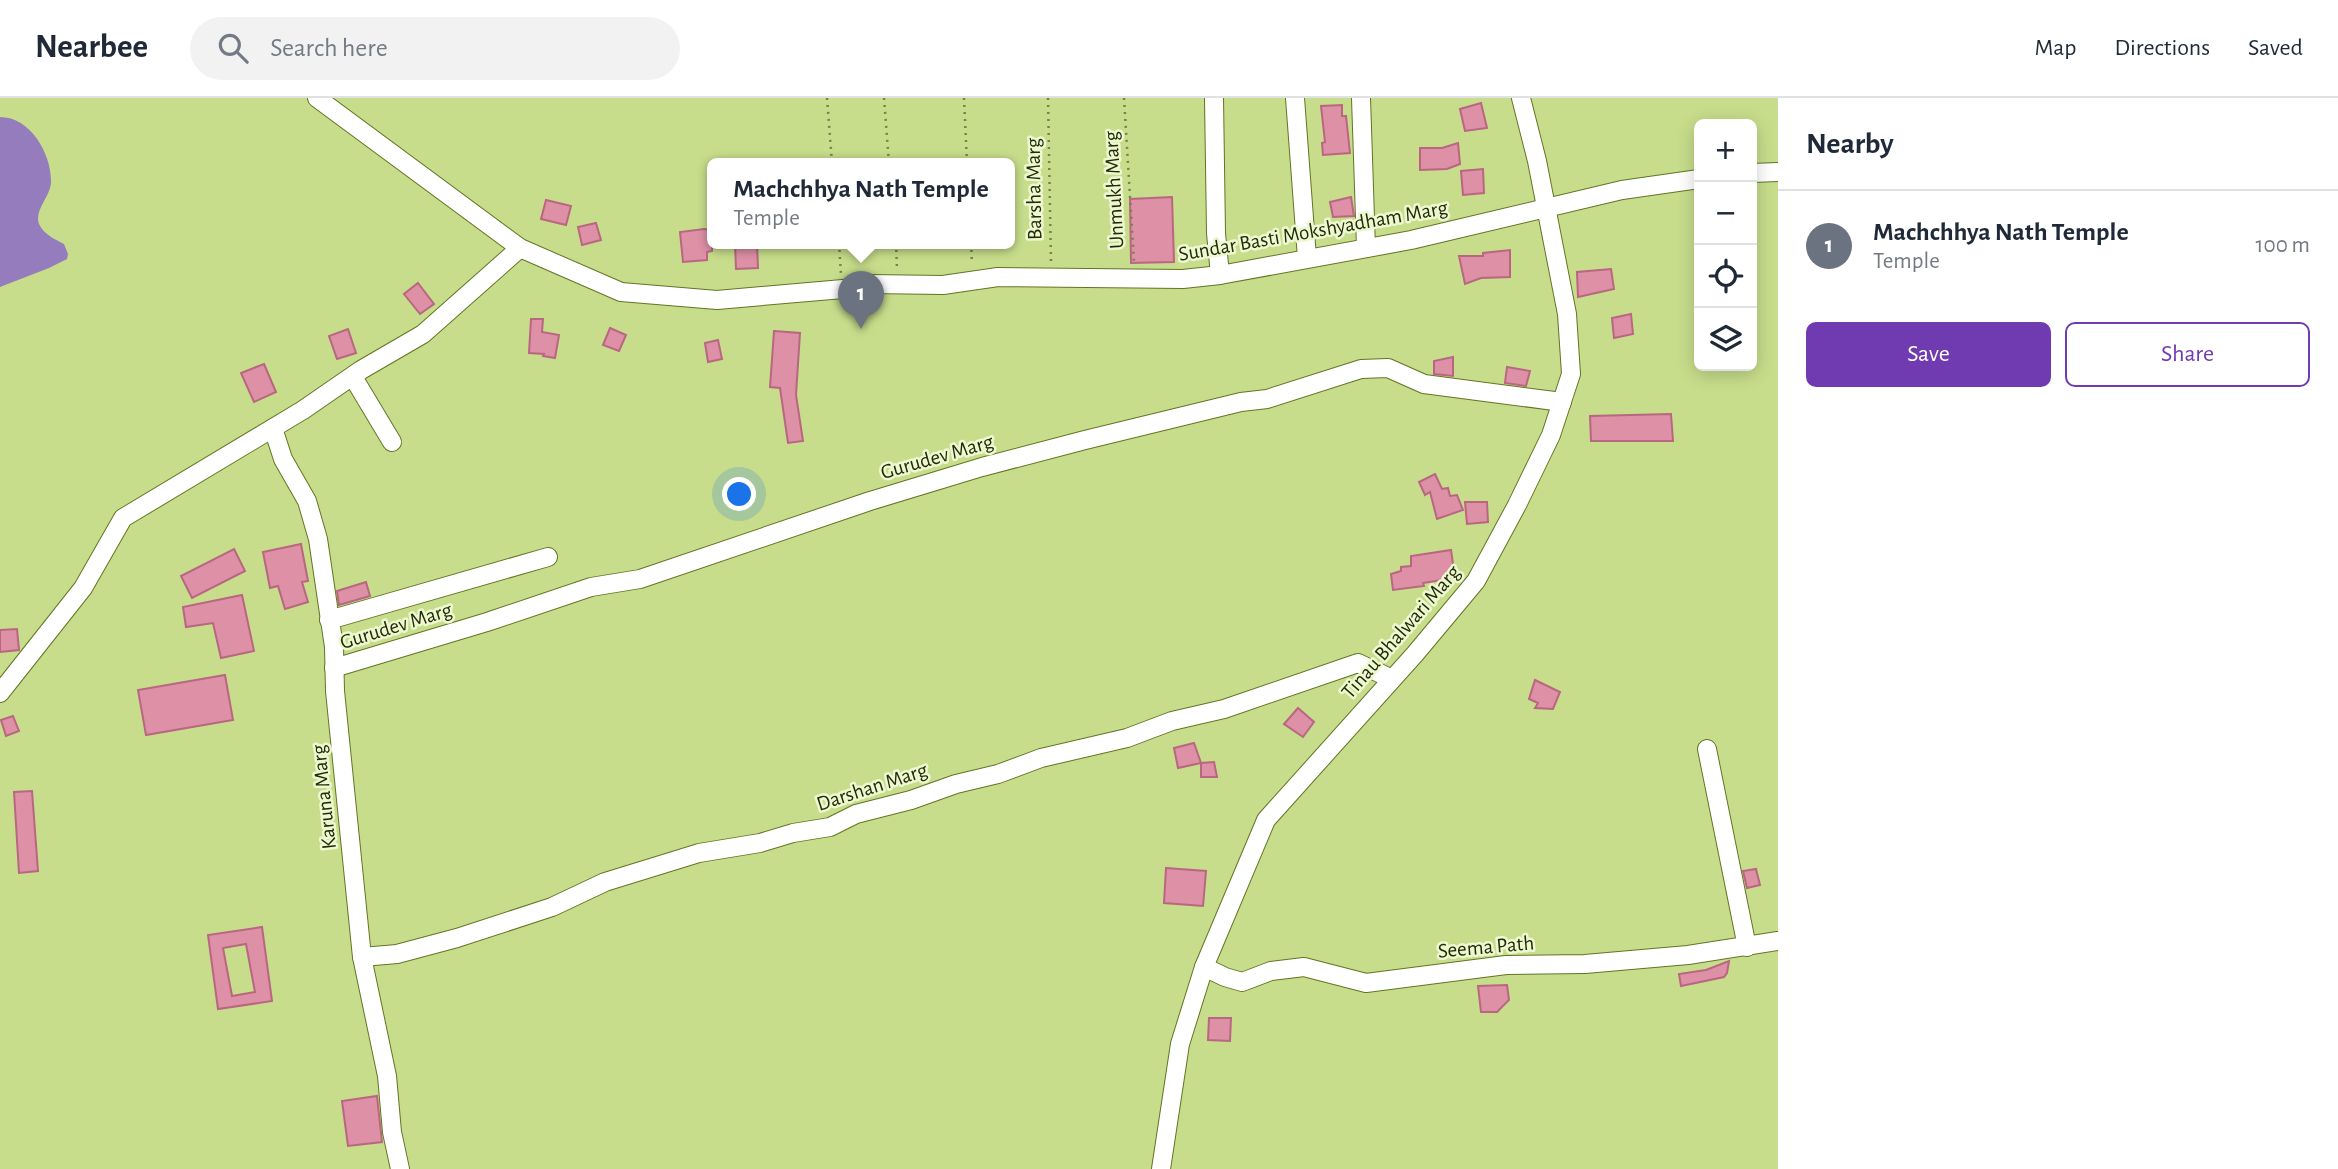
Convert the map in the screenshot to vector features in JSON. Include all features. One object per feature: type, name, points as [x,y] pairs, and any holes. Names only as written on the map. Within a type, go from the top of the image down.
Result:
[{"type":"street","name":"Sundar Basti Mokshyadham Marg","points":[[317,98],[520,248],[621,292],[717,300],[843,289],[869,284],[943,285],[998,278],[1183,279],[1220,275],[1411,240],[1546,206],[1694,179]]},
{"type":"street","points":[[1214,98],[1216,233],[1220,275]]},
{"type":"street","points":[[1294,98],[1307,258]]},
{"type":"street","points":[[1361,98],[1366,248]]},
{"type":"street","name":"Tinau Bhalwari Marg","points":[[1161,1169],[1180,1044],[1204,967],[1266,820],[1476,581],[1551,435],[1571,374],[1567,314],[1521,98]]},
{"type":"street","points":[[1757,173],[1778,172]]},
{"type":"street","points":[[0,693],[83,588],[123,518],[423,334],[520,248]]},
{"type":"street","name":"Gurudev Marg","points":[[334,668],[487,622],[591,587],[640,579],[870,500],[982,467],[1241,402],[1266,399],[1360,369],[1388,368],[1424,384],[1562,402]]},
{"type":"street","points":[[352,377],[392,442]]},
{"type":"street","name":"Karuna Marg","points":[[273,428],[283,459],[307,501],[318,539],[329,620],[362,957],[387,1076],[392,1132],[400,1169]]},
{"type":"street","points":[[329,620],[548,557]]},
{"type":"street","name":"Darshan Marg","points":[[362,957],[397,954],[457,938],[552,907],[605,882],[699,853],[830,827],[856,814],[911,800],[956,784],[998,775],[1041,758],[1127,738],[1172,721],[1224,709],[1336,669],[1359,663],[1392,679]]},
{"type":"street","points":[[1707,749],[1746,947]]},
{"type":"street","name":"Seema Path","points":[[1204,967],[1242,982],[1271,971],[1304,967],[1366,983],[1506,965],[1586,964],[1746,947],[1778,941]]},
{"type":"path","points":[[827,98],[832,158]]},
{"type":"path","points":[[884,98],[889,158]]},
{"type":"path","points":[[964,98],[967,158]]},
{"type":"path","name":"Barsha Marg","points":[[1048,98],[1051,279]]},
{"type":"path","name":"Unmukh Marg","points":[[1124,98],[1135,279]]},
{"type":"path","points":[[840,249],[843,289]]},
{"type":"path","points":[[896,249],[898,284]]},
{"type":"path","points":[[971,249],[973,281]]},
{"type":"shaded area","points":[[0,117],[21,123],[30,130],[43,150],[48,161],[51,183],[40,209],[39,224],[47,234],[64,244],[68,254],[67,259],[49,268],[0,287]]},
{"type":"building","points":[[1481,103],[1487,128],[1465,131],[1460,109]]},
{"type":"building","points":[[1342,105],[1342,116],[1346,116],[1350,153],[1323,155],[1322,143],[1325,142],[1321,106]]},
{"type":"building","points":[[1458,143],[1460,164],[1447,169],[1420,170],[1420,148],[1442,148]]},
{"type":"building","points":[[1483,169],[1484,193],[1463,195],[1461,171]]},
{"type":"building","points":[[1172,197],[1174,262],[1131,263],[1130,199]]},
{"type":"building","points":[[1351,197],[1354,216],[1333,217],[1330,202]]},
{"type":"building","points":[[546,200],[571,206],[566,225],[541,219]]},
{"type":"building","points":[[596,223],[601,240],[582,245],[578,227]]},
{"type":"building","points":[[707,229],[707,249],[712,251],[707,252],[707,260],[683,262],[680,232]]},
{"type":"building","points":[[735,249],[757,249],[758,268],[736,269]]},
{"type":"building","points":[[1510,250],[1510,277],[1481,278],[1465,284],[1459,256],[1483,256],[1483,253]]},
{"type":"building","points":[[1611,269],[1614,289],[1578,297],[1577,272]]},
{"type":"building","points":[[418,283],[434,304],[420,314],[404,294]]},
{"type":"building","points":[[1631,314],[1633,334],[1614,338],[1612,318]]},
{"type":"building","points":[[531,319],[543,319],[542,332],[559,335],[555,358],[529,353]]},
{"type":"building","points":[[610,328],[626,335],[619,351],[603,345]]},
{"type":"building","points":[[348,329],[356,353],[337,359],[329,336]]},
{"type":"building","points":[[774,331],[800,333],[796,395],[803,441],[788,443],[780,388],[770,387]]},
{"type":"building","points":[[718,340],[722,359],[708,362],[705,343]]},
{"type":"building","points":[[1453,357],[1453,376],[1434,374],[1434,361]]},
{"type":"building","points":[[264,364],[276,392],[254,402],[241,373]]},
{"type":"building","points":[[1507,367],[1530,371],[1526,386],[1505,383]]},
{"type":"building","points":[[1671,414],[1673,441],[1591,441],[1590,416]]},
{"type":"building","points":[[1435,474],[1442,489],[1448,488],[1450,496],[1457,495],[1463,510],[1437,519],[1430,492],[1425,495],[1419,482]]},
{"type":"building","points":[[1465,502],[1487,502],[1488,522],[1467,524]]},
{"type":"building","points":[[301,544],[308,581],[302,582],[308,602],[285,609],[278,586],[270,588],[263,552]]},
{"type":"building","points":[[234,549],[245,571],[192,598],[181,576]]},
{"type":"building","points":[[1451,550],[1455,578],[1393,590],[1391,574],[1401,571],[1401,567],[1411,566],[1411,556]]},
{"type":"building","points":[[366,582],[370,596],[339,605],[337,591]]},
{"type":"building","points":[[242,595],[254,651],[221,658],[213,623],[186,627],[183,607]]},
{"type":"building","points":[[17,629],[19,650],[0,652],[0,630]]},
{"type":"building","points":[[225,675],[233,720],[146,735],[138,690]]},
{"type":"building","points":[[1535,680],[1560,692],[1553,709],[1535,708],[1538,703],[1529,699]]},
{"type":"building","points":[[1298,708],[1314,722],[1303,737],[1284,724]]},
{"type":"building","points":[[13,716],[19,731],[6,736],[1,720]]},
{"type":"building","points":[[1194,743],[1201,763],[1178,768],[1174,748]]},
{"type":"building","points":[[1214,762],[1217,777],[1201,777],[1201,763]]},
{"type":"building","points":[[32,791],[38,871],[19,873],[14,792]]},
{"type":"building","points":[[1166,868],[1206,871],[1203,906],[1164,903]]},
{"type":"building","points":[[1756,869],[1760,885],[1747,888],[1743,871]]},
{"type":"building","points":[[262,927],[272,1001],[218,1009],[208,935]],"holes":[[[246,944],[255,992],[232,996],[223,948]]]},
{"type":"building","points":[[1729,961],[1724,977],[1681,986],[1679,974],[1706,970]]},
{"type":"building","points":[[1507,985],[1509,1000],[1497,1012],[1481,1012],[1478,986]]},
{"type":"building","points":[[1209,1018],[1231,1018],[1230,1041],[1208,1040]]},
{"type":"building","points":[[377,1096],[382,1142],[348,1146],[342,1101]]},
{"type":"place","name":"Machchhya Nath Temple","points":[[861,329]]}]
